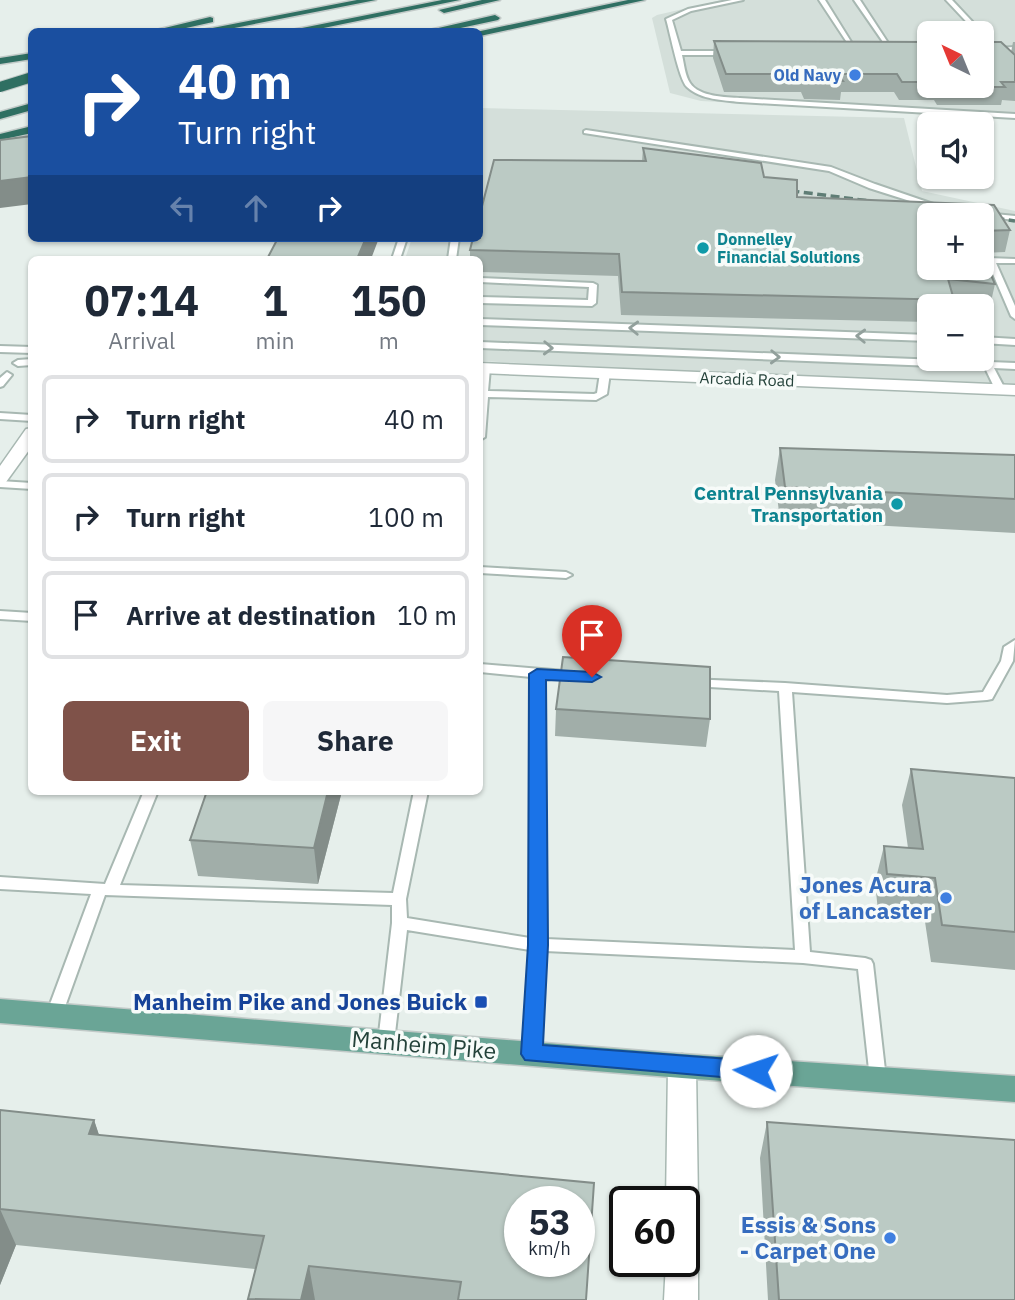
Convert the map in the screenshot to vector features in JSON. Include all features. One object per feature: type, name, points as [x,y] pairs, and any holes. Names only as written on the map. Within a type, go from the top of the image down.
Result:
[{"type":"highway","points":[[173,28],[319,0]]},
{"type":"highway","points":[[214,28],[372,0]]},
{"type":"highway","points":[[307,28],[456,0]]},
{"type":"highway","points":[[355,28],[496,0]]},
{"type":"highway","points":[[483,32],[640,0]]},
{"type":"highway","points":[[446,28],[502,17]]},
{"type":"highway","points":[[483,30],[536,22]]},
{"type":"highway","points":[[0,61],[28,57]]},
{"type":"highway","points":[[0,70],[28,66]]},
{"type":"highway","points":[[0,85],[28,80]]},
{"type":"highway","points":[[0,116],[28,107]]},
{"type":"highway","points":[[0,137],[28,129]]},
{"type":"main road","name":"Manheim Pike","points":[[0,1011],[682,1066],[1015,1089]]},
{"type":"street","name":"Arcadia Road","points":[[483,368],[1008,389]]},
{"type":"street","points":[[0,478],[28,439]]},
{"type":"street","points":[[682,1066],[682,1186]]},
{"type":"street","points":[[681,1277],[681,1300]]},
{"type":"lane","points":[[740,0],[673,16],[669,21],[687,84],[692,90],[717,97],[1015,116]]},
{"type":"lane","points":[[822,0],[856,52]]},
{"type":"lane","points":[[857,0],[892,51]]},
{"type":"lane","points":[[949,0],[969,21]]},
{"type":"lane","points":[[995,50],[1015,50]]},
{"type":"lane","points":[[995,50],[1015,72]]},
{"type":"lane","points":[[880,51],[904,51]]},
{"type":"lane","points":[[845,52],[868,52]]},
{"type":"lane","points":[[678,53],[737,53]]},
{"type":"lane","points":[[586,132],[831,169],[872,186],[930,203]]},
{"type":"lane","points":[[994,215],[1015,218]]},
{"type":"lane","points":[[1015,261],[991,260],[1015,316]]},
{"type":"lane","points":[[483,280],[593,285],[592,303],[483,300]]},
{"type":"lane","points":[[483,322],[917,338]]},
{"type":"lane","points":[[994,341],[1015,342]]},
{"type":"lane","points":[[483,345],[917,362]]},
{"type":"lane","points":[[0,349],[28,350]]},
{"type":"lane","points":[[18,363],[28,362]]},
{"type":"lane","points":[[994,365],[1015,366]]},
{"type":"lane","points":[[993,371],[1008,389]]},
{"type":"lane","points":[[484,394],[596,397],[602,394],[605,373]]},
{"type":"lane","points":[[0,384],[7,375]]},
{"type":"lane","points":[[483,381],[483,405]]},
{"type":"lane","points":[[0,416],[28,418]]},
{"type":"lane","points":[[0,484],[28,486]]},
{"type":"lane","points":[[483,570],[566,575]]},
{"type":"lane","points":[[0,615],[28,617]]},
{"type":"lane","points":[[675,681],[947,699],[987,696],[1007,661],[1010,647],[1015,644]]},
{"type":"lane","points":[[483,668],[592,677]]},
{"type":"lane","points":[[532,1054],[538,945],[537,674]]},
{"type":"lane","points":[[785,687],[803,957]]},
{"type":"lane","points":[[54,1015],[105,890],[149,795]]},
{"type":"lane","points":[[386,1042],[400,923],[399,899],[420,795]]},
{"type":"lane","points":[[0,883],[105,890],[399,899]]},
{"type":"lane","points":[[400,923],[538,945],[803,957],[865,964],[878,1079]]},
{"type":"shaded area","points":[[722,0],[1015,0],[1015,119],[994,118],[994,112],[917,113],[701,101],[670,93],[652,18]]},
{"type":"shaded area","points":[[483,108],[904,118],[917,171],[917,189],[978,203],[917,203],[917,280],[994,280],[994,206],[1015,211],[1015,388],[483,361],[483,256],[406,256],[411,242],[483,242]]},
{"type":"building","points":[[714,41],[917,42],[917,82],[902,82],[897,74],[838,74],[843,81],[806,81],[803,74],[726,74]]},
{"type":"building","points":[[994,42],[1001,42],[1015,55],[1015,82],[1001,82],[1005,87],[994,87]]},
{"type":"building","points":[[28,136],[28,178],[0,181],[0,140]]},
{"type":"building","name":"Donnelley Financial Solutions","points":[[643,148],[761,163],[764,177],[797,180],[797,197],[945,203],[917,203],[917,280],[948,280],[952,294],[917,294],[917,299],[622,292],[619,254],[470,250],[472,242],[483,242],[483,202],[494,160],[646,161]]},
{"type":"building","name":"Donnelley Financial Solutions","points":[[994,205],[1010,230],[994,231]]},
{"type":"building","points":[[276,242],[364,242],[358,256],[269,256]]},
{"type":"building","name":"Donnelley Financial Solutions","points":[[957,280],[993,280],[995,284]]},
{"type":"building","points":[[780,448],[1015,455],[1015,499],[785,487]]},
{"type":"building","points":[[563,657],[710,667],[710,719],[556,709]]},
{"type":"building","name":"Jones Acura of Lancaster","points":[[911,769],[1015,778],[1015,932],[942,925],[935,878],[887,874],[884,846],[923,849]]},
{"type":"building","points":[[206,795],[327,795],[314,848],[190,840]]},
{"type":"building","points":[[0,1110],[94,1120],[89,1134],[594,1183],[594,1186],[504,1186],[504,1277],[588,1277],[586,1300],[458,1300],[461,1282],[309,1266],[301,1300],[248,1299],[264,1236],[0,1209]]},
{"type":"building","name":"Essis & Sons - Carpet One","points":[[767,1122],[1015,1140],[1015,1300],[779,1300]]},
{"type":"railway","points":[[777,189],[870,201]]},
{"type":"railway","points":[[994,218],[1015,221]]},
{"type":"place","name":"Old Navy","points":[[855,75]]},
{"type":"place","name":"Donnelley Financial Solutions","points":[[703,248]]},
{"type":"place","name":"Central Pennsylvania Transportation","points":[[897,504]]},
{"type":"place","name":"Jones Acura of Lancaster","points":[[946,898]]},
{"type":"place","name":"Manheim Pike and Jones Buick","points":[[481,1002]]},
{"type":"place","name":"Essis & Sons - Carpet One","points":[[890,1238]]},
{"type":"route","points":[[592,677],[537,674],[538,945],[532,1054],[756,1071]]}]
